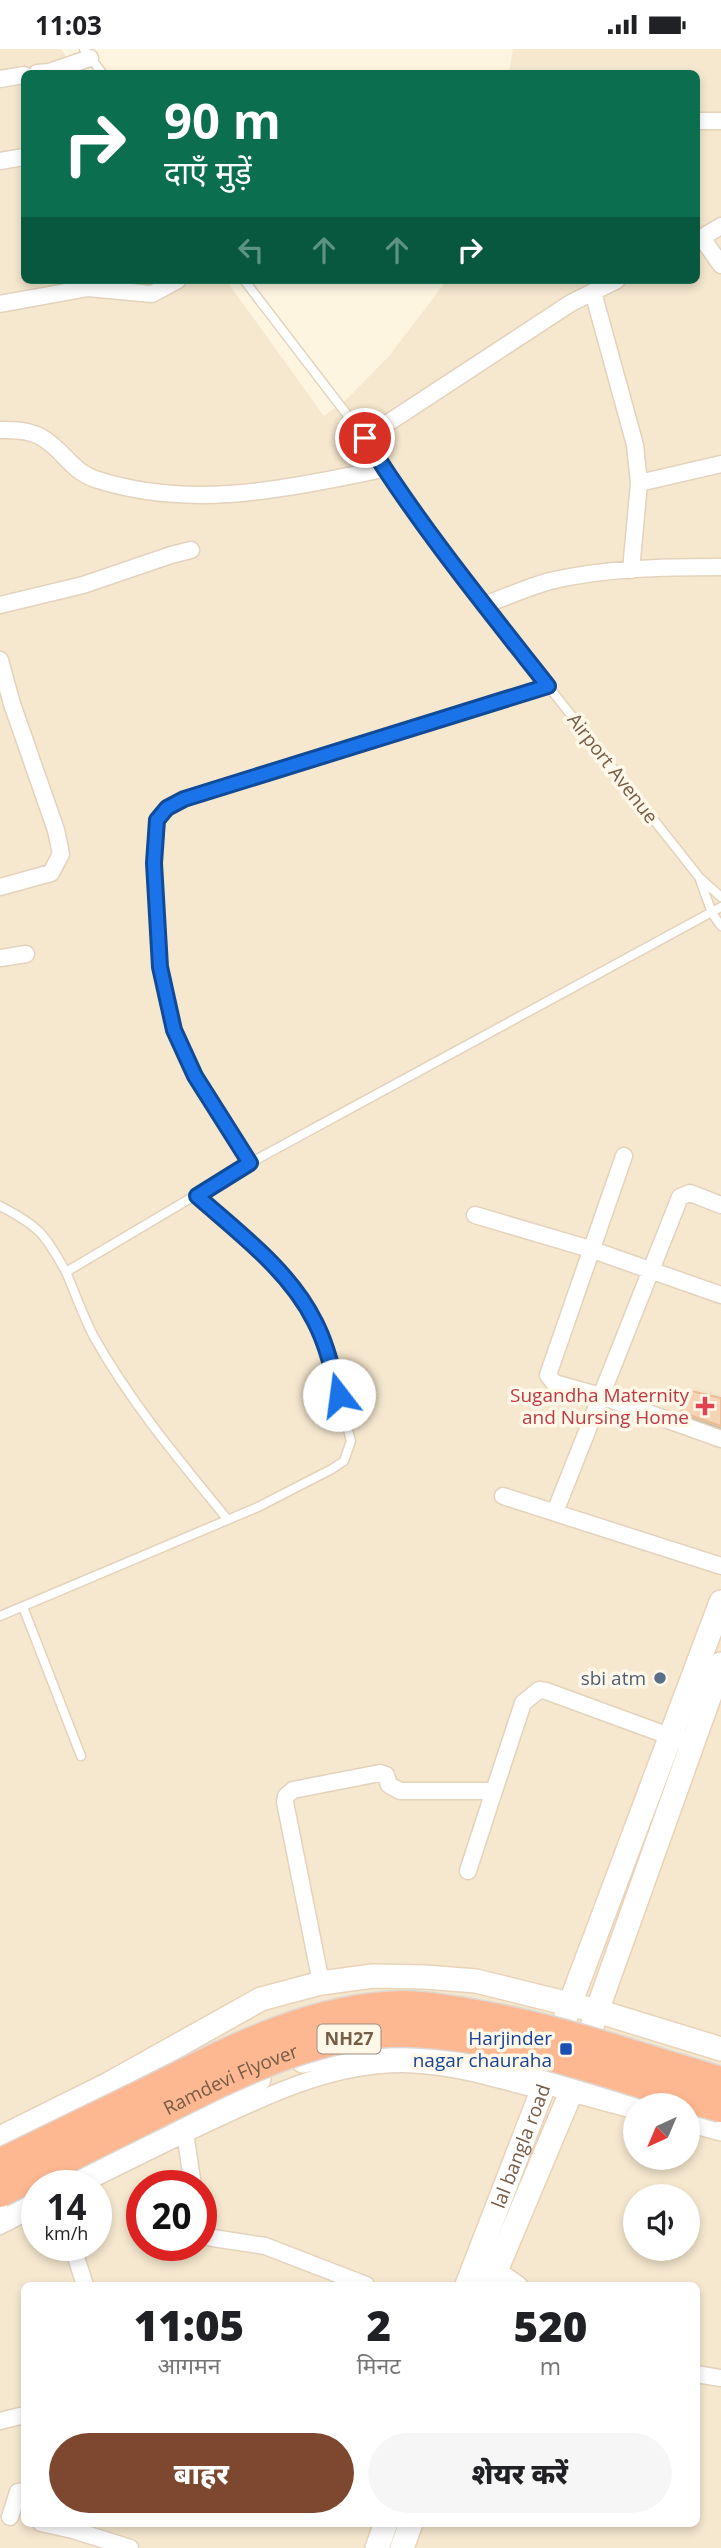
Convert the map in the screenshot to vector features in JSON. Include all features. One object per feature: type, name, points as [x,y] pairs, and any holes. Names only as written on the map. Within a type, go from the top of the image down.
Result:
[{"type":"highway","name":"Ramdevi Flyover","points":[[0,2164],[206,2062],[266,2036],[308,2021],[363,2010],[402,2006],[437,2008],[495,2018],[551,2031],[721,2082]]},
{"type":"highway","name":"Ramdevi Flyover","points":[[0,2192],[243,2072],[279,2057],[328,2042],[379,2034],[410,2032],[490,2043],[542,2055],[721,2107]]},
{"type":"main road","points":[[682,1741],[702,1686],[721,1602]]},
{"type":"main road","points":[[702,1686],[721,1664]]},
{"type":"main road","name":"lal bangla road","points":[[468,2282],[544,2086],[570,2004],[619,1874],[682,1741]]},
{"type":"main road","name":"lal bangla road","points":[[493,2277],[572,2090],[642,1884],[682,1741]]},
{"type":"main road","points":[[619,1874],[642,1884]]},
{"type":"main road","points":[[0,2138],[107,2085],[261,1999],[321,1983],[373,1976],[476,1981],[597,2011],[721,2049]]},
{"type":"main road","points":[[81,2170],[297,2062],[374,2048],[427,2048],[474,2057],[544,2086],[572,2090],[623,2104]]},
{"type":"main road","points":[[700,2123],[721,2129]]},
{"type":"main road","points":[[0,2211],[21,2200]]},
{"type":"main road","points":[[377,2548],[385,2527]]},
{"type":"main road","points":[[402,2548],[410,2527]]},
{"type":"street","points":[[53,70],[87,53]]},
{"type":"street","points":[[0,79],[21,76]]},
{"type":"street","points":[[700,121],[721,121]]},
{"type":"street","points":[[0,161],[21,158]]},
{"type":"street","points":[[700,238],[721,226]]},
{"type":"street","points":[[700,240],[721,265]]},
{"type":"street","points":[[0,305],[88,288],[152,294],[171,284]]},
{"type":"street","points":[[365,438],[571,303],[609,284]]},
{"type":"street","points":[[593,292],[635,446],[639,483],[631,570]]},
{"type":"street","points":[[0,431],[20,430],[41,436],[90,478],[159,495],[256,492],[384,469]]},
{"type":"street","points":[[639,483],[721,464]]},
{"type":"street","points":[[0,605],[83,585],[171,555],[191,551]]},
{"type":"street","points":[[484,605],[547,582],[610,571],[721,568]]},
{"type":"street","points":[[0,660],[12,704],[57,830],[61,854],[51,873],[0,887]]},
{"type":"street","points":[[0,958],[26,954]]},
{"type":"street","points":[[624,1156],[548,1375],[554,1384],[601,1396],[721,1439]]},
{"type":"street","points":[[555,1512],[680,1197],[690,1193],[721,1205]]},
{"type":"street","points":[[475,1215],[590,1249],[721,1295]]},
{"type":"street","points":[[503,1496],[721,1566]]},
{"type":"street","points":[[468,1871],[523,1703],[539,1690],[682,1741]]},
{"type":"street","points":[[321,1983],[285,1802],[286,1795],[293,1790],[380,1773],[386,1775],[389,1785],[400,1791],[494,1791]]},
{"type":"street","points":[[111,2170],[278,2090],[324,2075],[401,2064],[454,2069],[544,2086]]},
{"type":"street","points":[[185,2133],[191,2170]]},
{"type":"street","points":[[0,2226],[21,2215]]},
{"type":"street","points":[[217,2238],[285,2252],[359,2282]]},
{"type":"street","points":[[77,2261],[84,2282]]},
{"type":"street","points":[[700,2375],[721,2378]]},
{"type":"street","points":[[0,2421],[21,2417]]},
{"type":"street","points":[[11,2518],[16,2495],[21,2492]]},
{"type":"street","points":[[59,2527],[130,2548]]},
{"type":"lane","points":[[87,53],[100,70]]},
{"type":"lane","name":"Airport Avenue","points":[[247,284],[365,438],[384,469],[484,605],[699,877],[712,913],[721,926]]},
{"type":"lane","points":[[250,1163],[195,1076],[174,1030],[160,967],[154,863],[157,820],[167,808],[184,799],[548,686]]},
{"type":"lane","points":[[699,877],[721,897]]},
{"type":"lane","points":[[66,1272],[250,1163],[721,907]]},
{"type":"lane","points":[[0,1616],[228,1520],[344,1461],[351,1441],[326,1348],[300,1296],[262,1254],[197,1196]]},
{"type":"lane","points":[[0,1206],[25,1219],[47,1239],[66,1272],[92,1333],[109,1361],[177,1458],[228,1520]]},
{"type":"lane","points":[[23,1607],[81,1756]]},
{"type":"shaded area","points":[[0,49],[61,49],[76,70],[21,70],[21,284],[229,284],[324,416],[347,399],[389,356],[444,284],[700,284],[700,70],[510,70],[513,49],[721,49],[721,2548],[0,2548]]},
{"type":"building","points":[[687,1390],[721,1398],[721,1426],[681,1412]]},
{"type":"place","name":"Sugandha Maternity and Nursing Home","points":[[705,1406]]},
{"type":"place","name":"sbi atm","points":[[660,1678]]},
{"type":"place","name":"Harjinder nagar chauraha","points":[[566,2049]]},
{"type":"route","points":[[339,1395],[326,1348],[300,1296],[262,1254],[197,1196],[250,1163],[195,1076],[174,1030],[160,967],[154,863],[157,820],[167,808],[184,799],[548,686],[484,605],[384,469],[365,438]]}]
